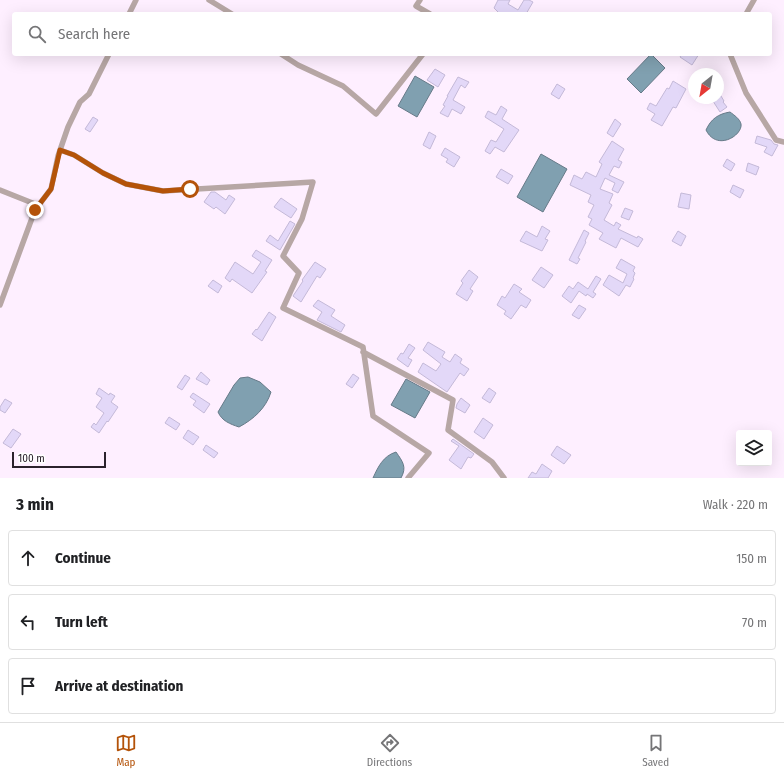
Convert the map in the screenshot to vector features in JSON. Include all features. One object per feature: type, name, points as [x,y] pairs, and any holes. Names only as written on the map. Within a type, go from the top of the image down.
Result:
[{"type":"street","points":[[130,12],[136,0]]},
{"type":"street","points":[[209,0],[229,12]]},
{"type":"street","points":[[420,0],[416,6],[426,12]]},
{"type":"street","points":[[747,12],[754,0]]},
{"type":"street","points":[[0,306],[35,210],[51,189],[60,150],[80,102],[88,94],[108,56]]},
{"type":"street","points":[[284,56],[298,65],[343,86],[376,114],[421,56]]},
{"type":"street","points":[[731,56],[746,93],[776,140],[784,142]]},
{"type":"street","points":[[60,150],[74,155],[103,173],[126,184],[163,191],[314,182],[302,218],[283,256],[299,273],[283,308],[363,347],[373,416],[429,453],[408,478]]},
{"type":"street","points":[[0,190],[35,204],[35,210]]},
{"type":"street","points":[[363,352],[452,400],[448,430],[492,462],[504,478]]},
{"type":"water","points":[[649,56],[653,56],[665,68],[641,93],[627,79]]},
{"type":"water","points":[[415,76],[434,87],[417,117],[398,106]]},
{"type":"water","points":[[730,112],[737,117],[741,124],[741,128],[738,133],[734,137],[722,141],[711,137],[706,130],[710,123],[718,116]]},
{"type":"water","points":[[541,154],[567,169],[543,212],[517,197]]},
{"type":"water","points":[[248,377],[260,382],[271,392],[263,408],[250,420],[239,427],[224,420],[218,412],[234,385],[240,378]]},
{"type":"water","points":[[406,379],[430,392],[415,418],[391,405]]},
{"type":"water","points":[[396,452],[401,459],[404,468],[401,478],[373,478],[384,459]]},
{"type":"building","points":[[498,0],[510,0],[508,4],[518,10],[524,0],[533,2],[527,12],[498,12],[494,8]]},
{"type":"building","points":[[681,56],[698,56],[692,65]]},
{"type":"building","points":[[435,69],[445,75],[438,87],[427,80]]},
{"type":"building","points":[[458,77],[469,82],[465,88],[461,85],[453,100],[465,107],[461,114],[452,109],[448,117],[440,113],[445,106],[443,105],[447,96]]},
{"type":"building","points":[[673,81],[686,89],[676,108],[673,107],[662,126],[651,120],[655,114],[647,109],[650,103],[656,106]]},
{"type":"building","points":[[557,84],[565,89],[559,99],[551,94]]},
{"type":"building","points":[[724,103],[727,107],[720,112],[715,104]]},
{"type":"building","points":[[501,106],[507,110],[502,119],[519,130],[504,152],[495,147],[490,154],[485,151],[491,140],[496,142],[504,129],[485,117],[488,111],[496,115]]},
{"type":"building","points":[[93,117],[98,120],[90,132],[85,129]]},
{"type":"building","points":[[615,119],[621,124],[613,137],[607,133]]},
{"type":"building","points":[[429,132],[436,136],[430,149],[423,145]]},
{"type":"building","points":[[757,136],[771,140],[774,144],[778,145],[772,156],[764,152],[767,147],[755,143]]},
{"type":"building","points":[[612,141],[624,149],[618,160],[622,162],[619,168],[614,166],[609,175],[624,182],[618,193],[612,190],[615,183],[605,178],[600,189],[613,194],[609,203],[612,205],[604,220],[614,226],[616,222],[621,225],[618,229],[637,238],[638,236],[643,239],[638,247],[621,238],[616,248],[599,239],[603,233],[589,225],[592,219],[588,217],[594,205],[588,202],[591,195],[570,185],[574,175],[582,179],[586,172],[596,177],[602,164],[599,162]]},
{"type":"building","points":[[445,148],[460,157],[454,167],[446,162],[448,159],[441,155]]},
{"type":"building","points":[[727,159],[735,164],[731,171],[723,166]]},
{"type":"building","points":[[748,163],[759,167],[756,175],[746,171]]},
{"type":"building","points":[[501,169],[513,176],[508,184],[496,177]]},
{"type":"building","points":[[733,185],[744,190],[740,198],[730,192]]},
{"type":"building","points":[[211,192],[215,192],[226,200],[229,195],[235,199],[225,214],[216,207],[214,209],[204,202]]},
{"type":"building","points":[[681,193],[691,195],[689,209],[678,207]]},
{"type":"building","points":[[281,198],[297,209],[291,218],[274,207]]},
{"type":"building","points":[[625,208],[633,211],[629,220],[621,217]]},
{"type":"building","points":[[290,221],[295,224],[280,250],[266,241],[270,235],[278,241]]},
{"type":"building","points":[[542,226],[550,231],[545,239],[548,240],[542,251],[520,241],[526,231],[537,237]]},
{"type":"building","points":[[584,230],[589,233],[578,258],[580,259],[577,264],[569,260]]},
{"type":"building","points":[[678,231],[686,236],[681,246],[672,241]]},
{"type":"building","points":[[256,250],[272,260],[265,271],[267,272],[252,293],[232,279],[230,282],[225,278],[235,262],[253,274],[261,262],[252,256]]},
{"type":"building","points":[[621,259],[635,267],[633,271],[635,273],[630,287],[626,285],[619,296],[603,285],[609,275],[623,283],[627,274],[616,268]]},
{"type":"building","points":[[315,262],[326,269],[320,278],[317,276],[301,302],[293,296]]},
{"type":"building","points":[[541,267],[553,275],[544,288],[532,280]]},
{"type":"building","points":[[469,270],[478,277],[470,289],[473,291],[467,301],[456,294],[463,283],[461,281]]},
{"type":"building","points":[[596,276],[601,279],[593,292],[596,294],[593,298],[587,294],[586,296],[579,291],[571,303],[562,296],[569,286],[573,289],[578,282],[588,289]]},
{"type":"building","points":[[213,280],[222,286],[218,293],[208,286]]},
{"type":"building","points":[[514,284],[522,289],[519,292],[531,300],[526,308],[521,305],[511,319],[504,314],[506,311],[497,305],[502,296],[505,298]]},
{"type":"building","points":[[318,300],[335,310],[331,316],[345,325],[341,332],[317,320],[322,312],[313,306]]},
{"type":"building","points":[[579,305],[586,309],[579,319],[572,315]]},
{"type":"building","points":[[269,312],[276,317],[262,341],[252,334],[256,329],[257,330]]},
{"type":"building","points":[[428,342],[445,352],[442,357],[450,362],[455,354],[462,359],[460,363],[469,369],[464,376],[460,373],[447,392],[418,372],[423,363],[436,371],[441,364],[423,350]]},
{"type":"building","points":[[409,344],[415,348],[408,358],[412,360],[408,367],[397,359],[401,353],[403,354]]},
{"type":"building","points":[[201,372],[210,380],[207,385],[196,379]]},
{"type":"building","points":[[353,374],[359,378],[352,388],[346,384]]},
{"type":"building","points":[[185,375],[190,378],[182,390],[177,387]]},
{"type":"building","points":[[99,388],[109,395],[110,393],[115,396],[111,402],[118,407],[99,433],[91,427],[94,423],[96,425],[104,413],[96,407],[102,398],[96,394]]},
{"type":"building","points":[[489,388],[496,393],[490,403],[482,398]]},
{"type":"building","points":[[193,393],[210,404],[204,413],[193,405],[196,401],[190,397]]},
{"type":"building","points":[[461,398],[470,405],[465,413],[456,408]]},
{"type":"building","points":[[5,399],[12,403],[5,413],[0,410],[0,407]]},
{"type":"building","points":[[169,417],[180,424],[176,430],[165,423]]},
{"type":"building","points":[[483,418],[493,425],[484,439],[474,432]]},
{"type":"building","points":[[13,429],[21,434],[11,448],[3,443]]},
{"type":"building","points":[[188,430],[199,437],[193,445],[183,438]]},
{"type":"building","points":[[453,439],[474,454],[471,458],[468,457],[461,469],[449,460],[459,446],[451,441]]},
{"type":"building","points":[[206,445],[218,453],[214,458],[203,450]]},
{"type":"building","points":[[557,446],[571,455],[564,464],[551,455]]},
{"type":"building","points":[[542,464],[552,471],[548,478],[528,478],[532,472],[536,474]]},
{"type":"route","points":[[35,210],[51,189],[60,150],[74,155],[103,173],[126,184],[163,191],[190,189]]}]
